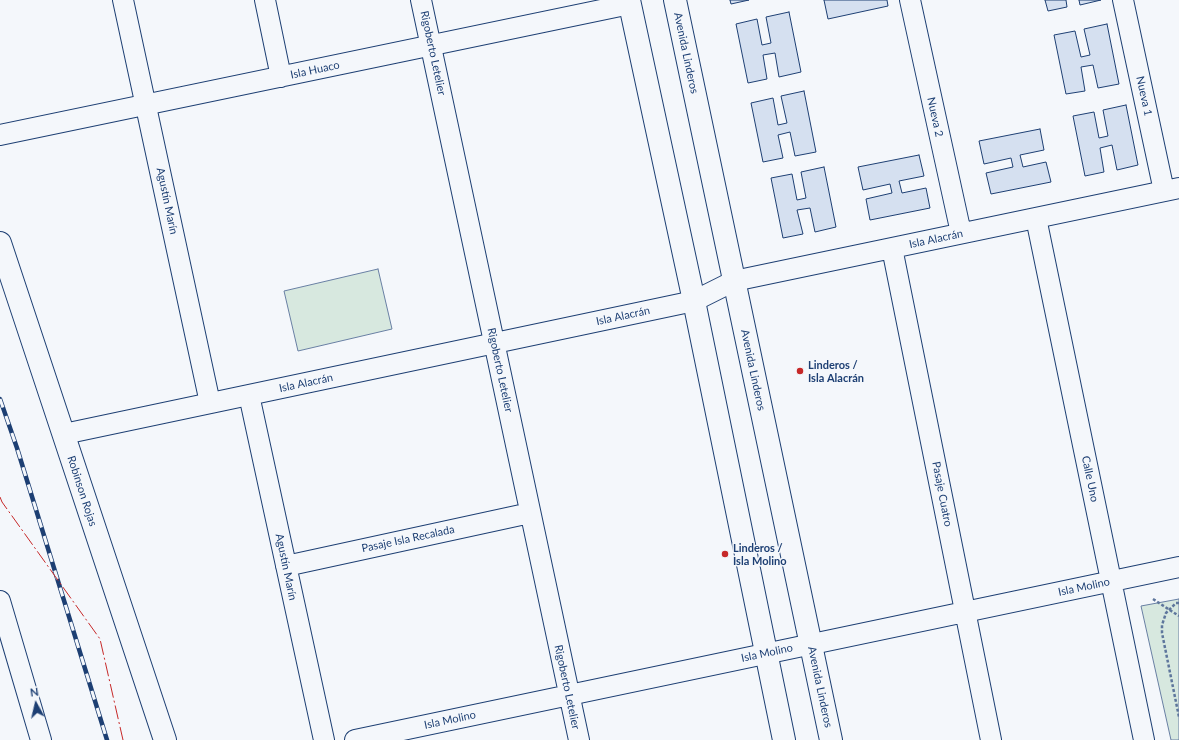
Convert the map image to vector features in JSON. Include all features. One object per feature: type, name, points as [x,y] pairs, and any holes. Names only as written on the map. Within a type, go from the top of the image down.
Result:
[{"type":"street","name":"Agustín Marín","points":[[123,0],[210,403]]},
{"type":"street","points":[[265,0],[281,77]]},
{"type":"street","name":"Rigoberto Letelier","points":[[421,0],[579,740]]},
{"type":"street","name":"Avenida Linderos","points":[[675,0],[831,740]]},
{"type":"street","name":"Nueva 2","points":[[910,0],[961,233]]},
{"type":"street","name":"Nueva 1","points":[[1124,0],[1172,189]]},
{"type":"street","name":"Isla Huaco","points":[[0,135],[281,77],[629,2]]},
{"type":"street","points":[[629,2],[694,301],[784,740]]},
{"type":"street","name":"Isla Alacrán","points":[[64,434],[694,301],[734,281],[1172,189]]},
{"type":"street","name":"Calle Uno","points":[[1036,218],[1144,740]]},
{"type":"street","name":"Robinson Rojas","points":[[0,243],[164,740]]},
{"type":"street","name":"Pasaje Cuatro","points":[[892,248],[991,740]]},
{"type":"street","name":"Agustín Marín","points":[[249,395],[324,740]]},
{"type":"street","name":"Pasaje Isla Recalada","points":[[286,566],[530,513]]},
{"type":"street","name":"Isla Molino","points":[[362,739],[1179,567]]},
{"type":"street","points":[[0,601],[41,740]]},
{"type":"path","points":[[1153,599],[1179,616]]},
{"type":"path","points":[[1179,603],[1169,609],[1162,625],[1162,633],[1179,717]]},
{"type":"shaded area","points":[[378,269],[392,329],[298,351],[284,291]]},
{"type":"shaded area","points":[[1179,599],[1179,740],[1171,740],[1141,606]]},
{"type":"building","points":[[730,0],[749,0],[731,4]]},
{"type":"building","points":[[824,0],[887,0],[888,6],[828,19]]},
{"type":"building","points":[[1045,0],[1066,0],[1067,7],[1048,11]]},
{"type":"building","points":[[1079,0],[1101,0],[1080,5]]},
{"type":"building","points":[[789,12],[801,72],[779,77],[775,53],[763,55],[767,79],[748,83],[736,24],[757,19],[762,45],[771,43],[766,17]]},
{"type":"building","points":[[1107,24],[1119,84],[1098,88],[1093,65],[1081,67],[1085,91],[1066,94],[1054,35],[1075,31],[1081,57],[1090,55],[1084,29]]},
{"type":"building","points":[[804,91],[816,152],[795,156],[790,132],[778,135],[783,158],[763,162],[751,103],[773,98],[778,125],[787,123],[781,96]]},
{"type":"building","points":[[1126,105],[1138,165],[1117,170],[1112,145],[1100,148],[1104,172],[1085,176],[1073,116],[1094,112],[1099,138],[1108,136],[1103,110]]},
{"type":"building","points":[[1040,129],[1044,150],[1020,155],[1023,167],[1046,162],[1051,182],[991,194],[986,173],[1013,167],[1011,158],[984,164],[979,141]]},
{"type":"building","points":[[919,155],[924,176],[899,181],[902,193],[926,188],[930,208],[870,220],[866,199],[892,193],[890,184],[863,190],[858,167]]},
{"type":"building","points":[[824,167],[836,227],[815,232],[810,208],[797,210],[803,234],[783,238],[771,178],[792,174],[797,200],[806,198],[801,172]]},
{"type":"railway","points":[[0,399],[17,448],[107,740]]},
{"type":"power","points":[[0,497],[2,502],[100,639],[123,740]]},
{"type":"place","name":"Linderos / Isla Alacrán","points":[[800,371]]},
{"type":"place","name":"Linderos / Isla Molino","points":[[725,554]]}]
